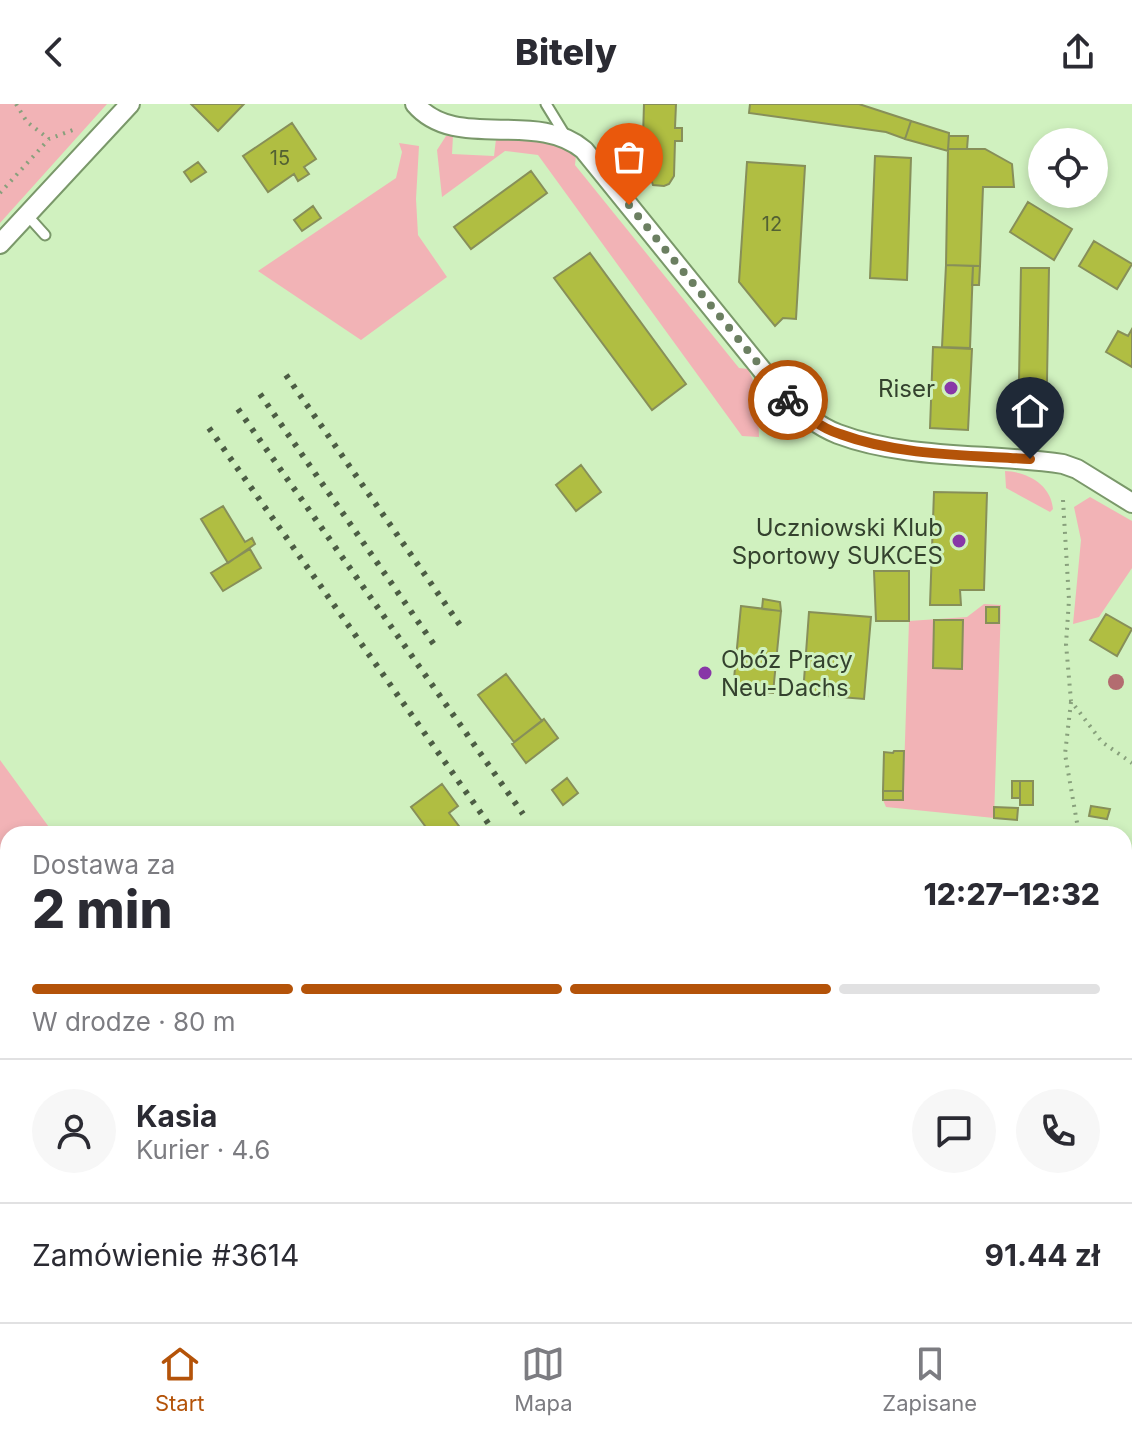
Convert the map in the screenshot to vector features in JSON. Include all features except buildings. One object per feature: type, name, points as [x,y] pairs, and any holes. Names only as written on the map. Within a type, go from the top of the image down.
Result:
[{"type":"street","points":[[0,244],[130,104]]},
{"type":"street","points":[[415,104],[431,119],[449,126],[547,132],[566,136],[584,150],[783,396],[818,424],[840,434],[901,449],[1063,464],[1077,469],[1132,503]]},
{"type":"lane","points":[[546,104],[566,136]]},
{"type":"lane","points":[[27,215],[45,235]]},
{"type":"path","points":[[0,193],[49,139],[27,122],[16,104]]},
{"type":"path","points":[[1063,500],[1069,600],[1066,644],[1071,701],[1065,754],[1078,826]]},
{"type":"path","points":[[1071,701],[1102,742],[1132,763]]},
{"type":"shaded area","points":[[0,104],[107,104],[0,223]]},
{"type":"shaded area","points":[[446,136],[453,136],[452,154],[494,156],[496,139],[547,143],[576,155],[575,165],[739,368],[748,369],[757,389],[759,437],[742,436],[538,155],[505,151],[442,197],[437,150]]},
{"type":"shaded area","points":[[399,143],[419,146],[416,199],[418,235],[447,277],[361,340],[258,271],[396,178],[402,152]]},
{"type":"shaded area","points":[[1005,471],[1022,474],[1043,486],[1053,509],[1050,512],[1006,488]]},
{"type":"shaded area","points":[[1090,497],[1132,521],[1132,568],[1099,617],[1073,624],[1081,540],[1074,507]]},
{"type":"shaded area","points":[[984,604],[1001,605],[994,818],[886,807],[883,800],[903,800],[909,621],[967,617]]},
{"type":"shaded area","points":[[0,760],[48,826],[0,826]]},
{"type":"railway","points":[[286,375],[462,628]]},
{"type":"railway","points":[[260,394],[435,646]]},
{"type":"railway","points":[[238,409],[523,814]]},
{"type":"railway","points":[[209,428],[490,826]]},
{"type":"way so far","points":[[629,205],[788,400]]},
{"type":"place","name":"Riser","points":[[951,388]]},
{"type":"place","name":"Uczniowski Klub Sportowy SUKCES","points":[[959,541]]},
{"type":"place","name":"Obóz Pracy Neu-Dachs","points":[[705,673]]},
{"type":"route","points":[[788,400],[818,424],[840,434],[906,449],[1030,459]]}]
